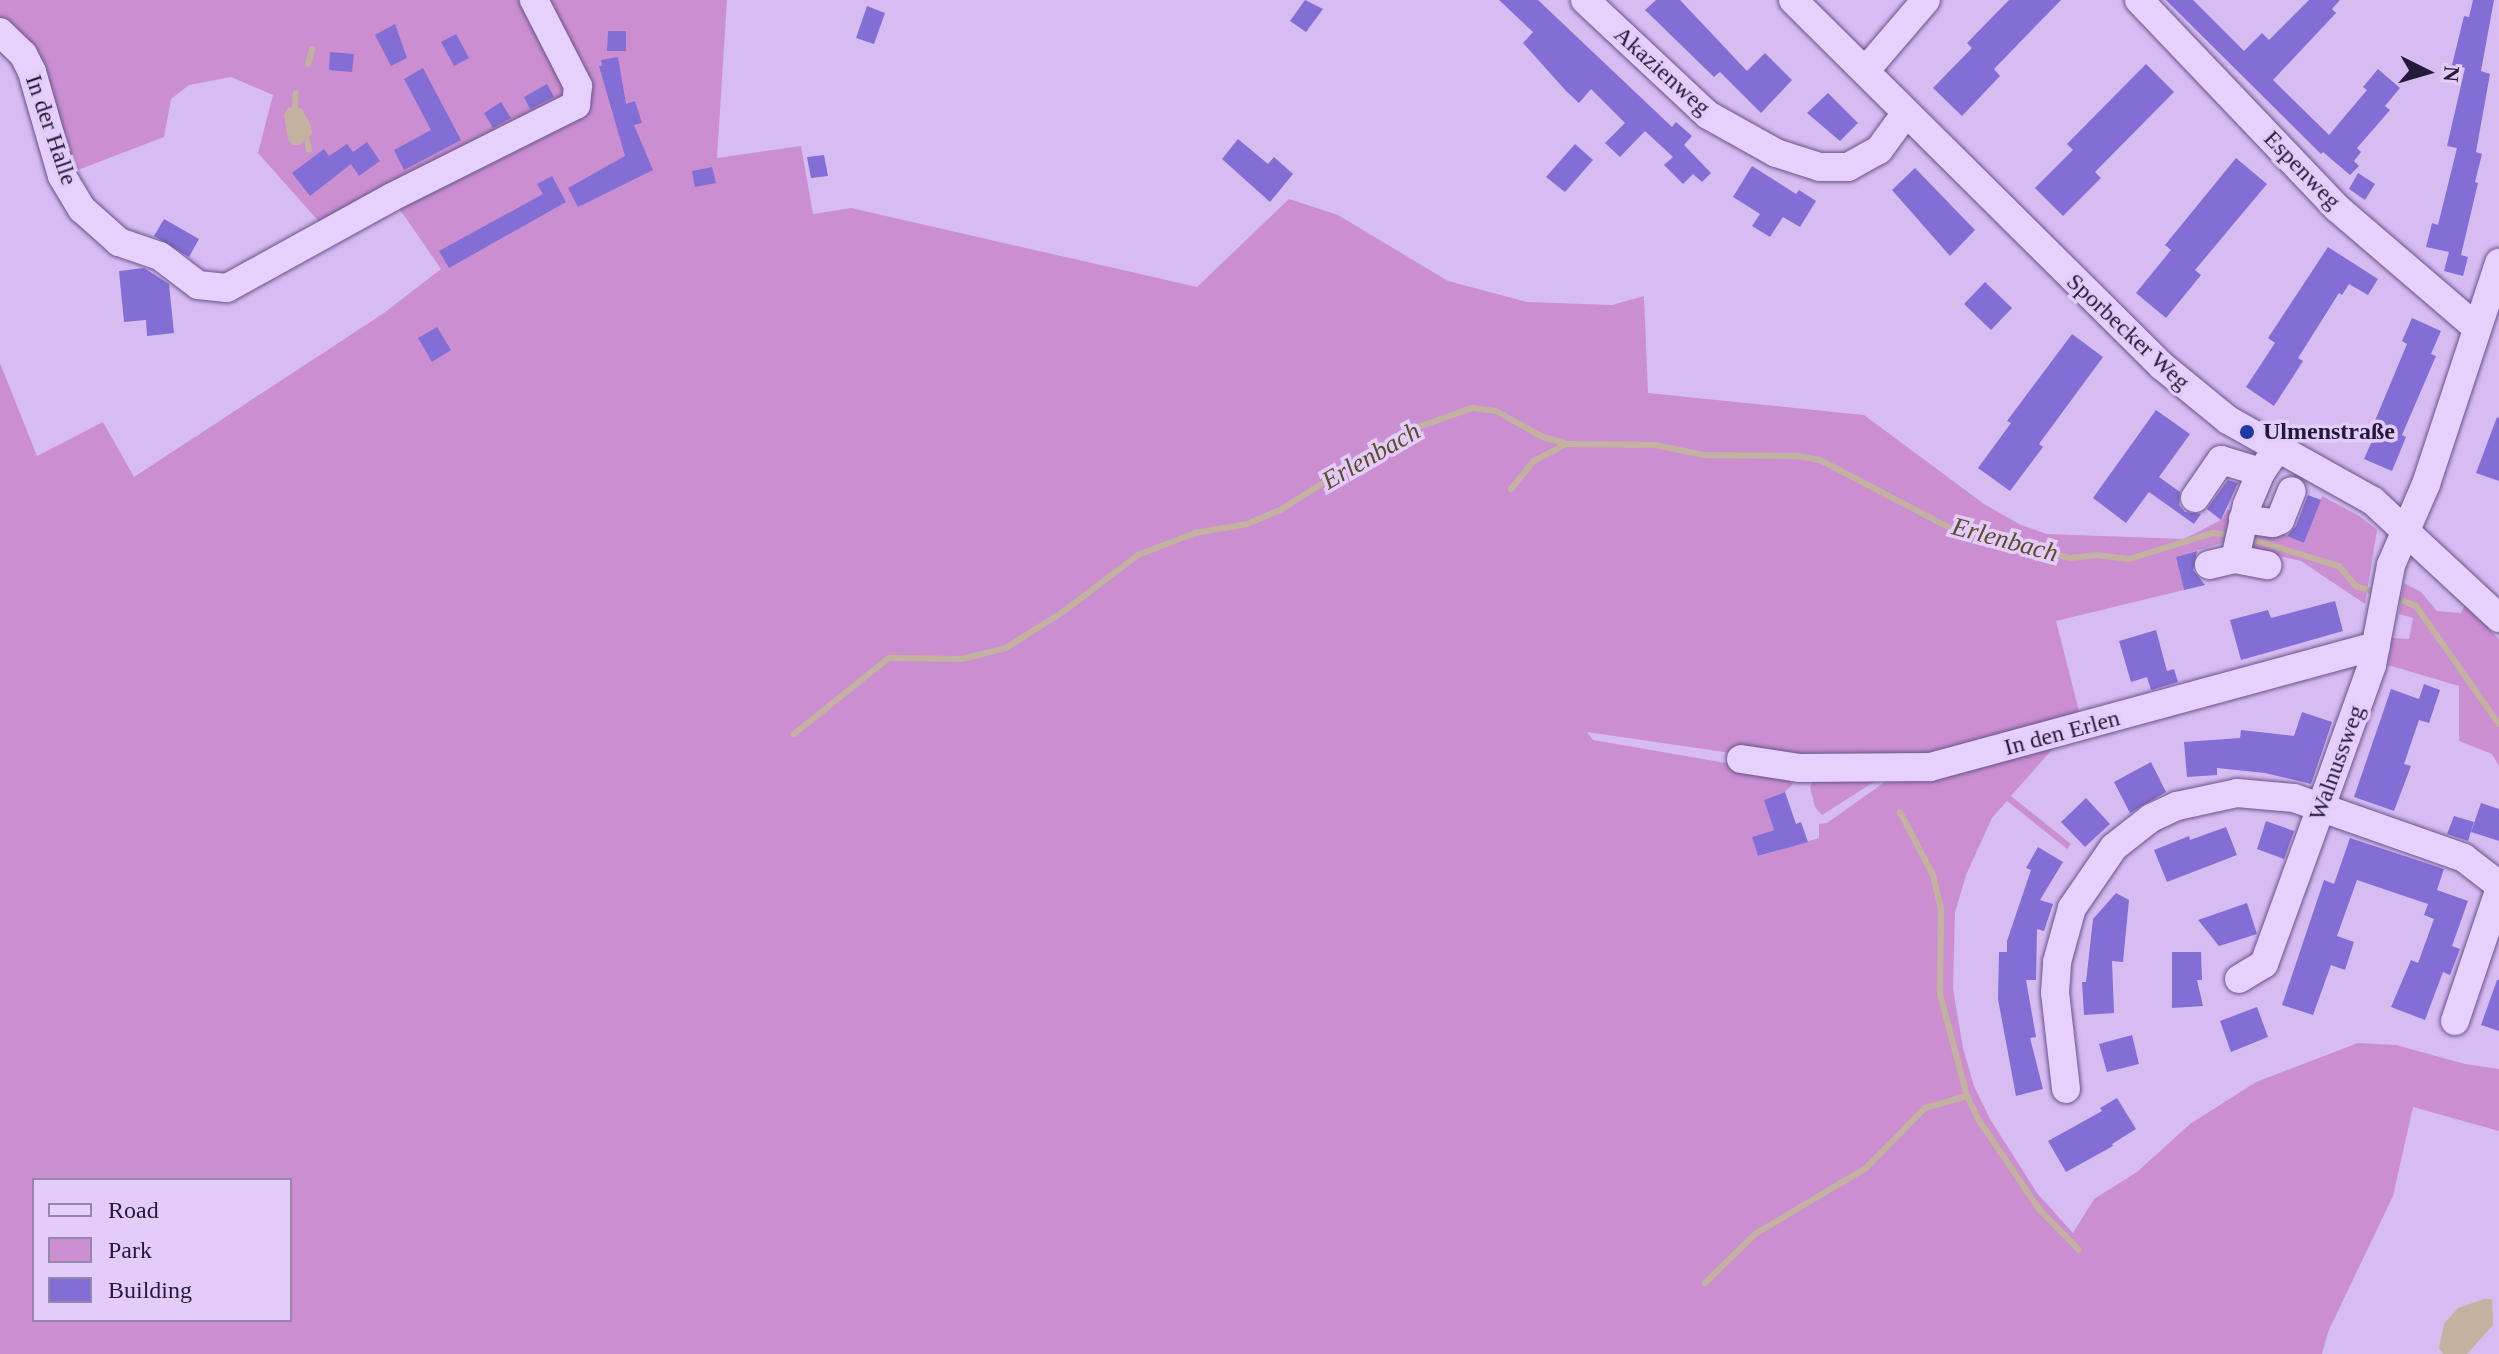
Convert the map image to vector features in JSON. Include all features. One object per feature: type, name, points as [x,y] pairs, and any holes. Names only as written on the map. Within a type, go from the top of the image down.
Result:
[{"type":"street","name":"In der Halle","points":[[0,32],[23,54],[32,72],[62,176],[82,209],[119,242],[160,256],[198,285],[227,288],[392,197],[576,105],[578,86],[534,0]]},
{"type":"street","name":"Akazienweg","points":[[1585,0],[1708,115],[1776,153],[1820,167],[1848,167],[1879,150],[1906,113]]},
{"type":"street","name":"Sporbecker Weg","points":[[1793,0],[2162,366],[2228,420],[2269,460],[2373,501],[2499,618]]},
{"type":"street","points":[[1866,70],[1926,0]]},
{"type":"street","name":"Espenweg","points":[[2139,0],[2337,208],[2477,328]]},
{"type":"street","points":[[2407,531],[2499,263]]},
{"type":"street","points":[[2195,498],[2221,460],[2269,460],[2222,562],[2267,565]]},
{"type":"street","points":[[2243,519],[2273,523],[2280,520],[2292,491]]},
{"type":"street","name":"Walnussweg","points":[[2239,979],[2264,964],[2376,646],[2387,580],[2407,531]]},
{"type":"street","name":"In den Erlen","points":[[1741,759],[1800,768],[1930,767],[2376,646]]},
{"type":"street","points":[[2066,1089],[2055,993],[2057,962],[2072,908],[2114,847],[2151,818],[2177,806],[2237,793],[2265,792],[2321,807],[2464,858],[2499,888],[2455,1021]]},
{"type":"green space","points":[[0,0],[727,0],[717,158],[801,146],[813,214],[851,208],[1197,287],[1289,199],[1338,215],[1448,281],[1527,302],[1612,305],[1644,296],[1648,393],[1864,415],[1984,504],[2021,525],[2047,534],[2184,539],[2221,520],[2228,509],[2240,516],[2225,542],[2176,557],[2184,590],[2056,621],[2081,719],[1942,758],[1765,758],[1587,732],[1593,740],[1784,773],[1793,784],[1785,792],[1765,800],[1774,830],[1752,837],[1759,856],[1819,838],[1819,824],[1827,823],[1896,774],[2057,744],[2011,796],[2071,844],[2067,849],[2007,801],[1992,818],[1966,875],[1955,913],[1953,989],[1963,1048],[1974,1086],[1990,1119],[2037,1193],[2073,1233],[2094,1199],[2137,1172],[2190,1124],[2256,1082],[2358,1043],[2396,1045],[2465,1064],[2499,1069],[2499,1131],[2413,1107],[2393,1196],[2328,1332],[2322,1354],[0,1354],[0,363],[37,456],[103,422],[134,477],[384,313],[441,269],[392,198],[329,233],[258,153],[273,95],[231,77],[189,85],[171,99],[164,137],[70,173],[0,26]]},
{"type":"green space","points":[[2322,496],[2361,517],[2377,530],[2365,604],[2301,561],[2248,549],[2248,532],[2274,530],[2304,543]]},
{"type":"green space","points":[[2404,583],[2421,592],[2437,611],[2461,613],[2465,605],[2499,639],[2499,766],[2492,754],[2459,741],[2459,686],[2388,665],[2392,638],[2409,639],[2413,618],[2399,614]]},
{"type":"green space","points":[[1888,773],[1822,815],[1815,807],[1810,787],[1815,777]]},
{"type":"shaded area","points":[[295,106],[302,109],[312,134],[299,145],[292,145],[288,139],[284,115],[288,108]]},
{"type":"shaded area","points":[[2492,1299],[2493,1325],[2467,1354],[2443,1354],[2439,1348],[2444,1324],[2458,1308]]},
{"type":"building","points":[[1305,0],[1323,9],[1306,32],[1290,21]]},
{"type":"building","points":[[1499,0],[1538,0],[1672,127],[1676,122],[1692,136],[1684,145],[1711,173],[1702,182],[1693,174],[1683,184],[1664,165],[1673,157],[1645,131],[1620,157],[1605,143],[1625,123],[1591,89],[1579,103],[1566,91],[1523,43],[1533,32]]},
{"type":"building","points":[[1656,0],[1680,0],[1747,71],[1765,53],[1792,80],[1761,113],[1720,72],[1714,77],[1645,10]]},
{"type":"building","points":[[2009,0],[2061,0],[1994,69],[2000,76],[1962,116],[1933,88],[1972,48],[1967,43]]},
{"type":"building","points":[[2166,0],[2193,0],[2244,51],[2262,33],[2269,40],[2309,0],[2340,0],[2332,9],[2336,13],[2273,80],[2329,135],[2367,90],[2363,87],[2378,69],[2400,88],[2385,106],[2390,110],[2357,148],[2361,152],[2354,161],[2359,166],[2350,175],[2323,152],[2321,154]]},
{"type":"building","points":[[2473,0],[2494,0],[2481,71],[2490,74],[2476,152],[2482,154],[2461,255],[2468,257],[2463,276],[2444,271],[2449,252],[2426,247],[2432,223],[2438,225],[2457,148],[2447,146],[2465,68],[2452,65],[2464,16],[2469,17]]},
{"type":"building","points":[[867,6],[885,13],[874,44],[856,38]]},
{"type":"building","points":[[395,24],[407,58],[391,66],[375,35]]},
{"type":"building","points":[[608,31],[626,31],[626,51],[607,51]]},
{"type":"building","points":[[456,34],[469,58],[454,66],[441,42]]},
{"type":"building","points":[[330,52],[354,54],[352,72],[329,70]]},
{"type":"building","points":[[618,57],[626,104],[635,101],[642,123],[634,125],[653,170],[578,207],[568,188],[625,156],[599,66],[602,66],[601,60]]},
{"type":"building","points":[[2146,64],[2174,92],[2095,172],[2101,178],[2063,216],[2035,188],[2073,150],[2067,144]]},
{"type":"building","points":[[423,68],[461,140],[404,170],[394,150],[431,130],[404,79]]},
{"type":"building","points":[[547,84],[554,97],[530,109],[524,97]]},
{"type":"building","points":[[1828,93],[1858,123],[1840,141],[1807,113]]},
{"type":"building","points":[[501,102],[511,118],[493,128],[484,113]]},
{"type":"building","points":[[1238,139],[1268,164],[1274,157],[1293,174],[1270,202],[1222,159]]},
{"type":"building","points":[[367,142],[380,161],[359,176],[351,164],[310,196],[292,173],[324,149],[329,156],[347,144],[353,152]]},
{"type":"building","points":[[1575,144],[1593,160],[1565,192],[1546,177]]},
{"type":"building","points":[[824,155],[828,176],[811,178],[807,157]]},
{"type":"building","points":[[2236,158],[2267,184],[2195,270],[2201,275],[2166,318],[2136,293],[2171,250],[2165,245]]},
{"type":"building","points":[[1752,166],[1796,194],[1799,190],[1816,201],[1800,227],[1783,217],[1770,237],[1752,226],[1760,214],[1733,197]]},
{"type":"building","points":[[712,167],[716,183],[695,187],[692,171]]},
{"type":"building","points":[[1915,168],[1975,230],[1950,256],[1892,190]]},
{"type":"building","points":[[2358,173],[2375,184],[2365,200],[2349,189]]},
{"type":"building","points":[[552,176],[566,202],[449,268],[439,251],[543,194],[537,184]]},
{"type":"building","points":[[164,219],[199,239],[189,257],[154,236]]},
{"type":"building","points":[[2328,247],[2378,279],[2368,295],[2349,284],[2342,295],[2339,293],[2298,358],[2303,361],[2274,406],[2246,387],[2275,343],[2268,338]]},
{"type":"building","points":[[144,268],[169,284],[174,333],[147,336],[146,320],[124,322],[119,271]]},
{"type":"building","points":[[1985,282],[2012,308],[1991,330],[1964,304]]},
{"type":"building","points":[[2412,318],[2441,331],[2431,354],[2436,356],[2402,435],[2406,437],[2392,471],[2364,459],[2379,425],[2374,423],[2407,344],[2402,341]]},
{"type":"building","points":[[437,327],[451,350],[432,362],[418,338]]},
{"type":"building","points":[[2072,334],[2103,357],[2039,444],[2043,447],[2010,491],[1978,468],[2011,423],[2007,421]]},
{"type":"building","points":[[2156,410],[2190,434],[2159,477],[2180,492],[2179,505],[2185,512],[2201,514],[2194,524],[2149,492],[2126,523],[2093,498]]},
{"type":"building","points":[[2499,418],[2499,481],[2476,473]]},
{"type":"building","points":[[2228,480],[2238,483],[2221,520],[2207,509]]},
{"type":"building","points":[[2308,495],[2321,500],[2304,543],[2287,536],[2296,526]]},
{"type":"building","points":[[2197,551],[2193,570],[2205,585],[2184,590],[2176,557]]},
{"type":"building","points":[[2335,601],[2343,631],[2241,660],[2230,620],[2268,610],[2271,618]]},
{"type":"building","points":[[2156,630],[2167,671],[2174,669],[2178,682],[2151,690],[2147,677],[2131,682],[2119,641]]},
{"type":"building","points":[[2424,684],[2440,690],[2429,723],[2419,720],[2404,764],[2411,766],[2394,811],[2354,797],[2391,689],[2419,699]]},
{"type":"building","points":[[2302,712],[2332,722],[2311,784],[2265,773],[2217,768],[2217,775],[2187,777],[2184,742],[2240,738],[2241,730],[2294,736]]},
{"type":"building","points":[[2151,762],[2166,792],[2130,813],[2114,782]]},
{"type":"building","points":[[1785,792],[1796,824],[1801,822],[1808,842],[1758,856],[1752,837],[1774,830],[1764,800]]},
{"type":"building","points":[[2086,798],[2110,824],[2085,847],[2061,822]]},
{"type":"building","points":[[2481,803],[2499,809],[2499,841],[2471,832]]},
{"type":"building","points":[[2454,816],[2474,822],[2468,841],[2447,834]]},
{"type":"building","points":[[2266,821],[2294,831],[2284,859],[2257,849]]},
{"type":"building","points":[[2226,827],[2237,855],[2167,882],[2154,850],[2189,836],[2190,840]]},
{"type":"building","points":[[2350,838],[2444,869],[2437,890],[2468,901],[2452,946],[2460,949],[2450,975],[2443,972],[2425,1020],[2391,1007],[2411,960],[2418,963],[2434,919],[2424,915],[2428,904],[2357,880],[2337,936],[2354,942],[2345,970],[2331,965],[2313,1015],[2282,1005],[2324,880],[2334,884]]},
{"type":"building","points":[[2038,847],[2063,862],[2040,900],[2053,904],[2044,931],[2037,929],[2036,980],[2026,980],[2036,1037],[2030,1038],[2043,1089],[2016,1096],[1998,999],[1999,952],[2007,952],[2007,941],[2031,870],[2026,868]]},
{"type":"building","points":[[2116,893],[2129,900],[2123,962],[2112,961],[2114,1013],[2084,1015],[2082,982],[2086,982],[2093,919]]},
{"type":"building","points":[[2247,903],[2257,934],[2219,946],[2198,920]]},
{"type":"building","points":[[2172,952],[2201,952],[2202,980],[2197,980],[2203,1006],[2172,1008]]},
{"type":"building","points":[[2499,980],[2499,1031],[2481,1025]]},
{"type":"building","points":[[2257,1007],[2268,1037],[2231,1052],[2220,1021]]},
{"type":"building","points":[[2132,1035],[2139,1064],[2107,1072],[2099,1044]]},
{"type":"building","points":[[2117,1098],[2136,1129],[2113,1146],[2066,1172],[2048,1141],[2102,1111],[2100,1108]]},
{"type":"waterway","points":[[308,64],[312,50]]},
{"type":"waterway","points":[[295,106],[296,93]]},
{"type":"waterway","points":[[307,140],[309,150]]},
{"type":"waterway","name":"Erlenbach","points":[[794,734],[889,658],[962,659],[1006,648],[1064,611],[1138,555],[1195,533],[1247,524],[1282,509],[1404,432],[1472,408],[1496,411],[1543,437],[1568,444],[1656,445],[1703,455],[1797,456],[1820,460],[1956,531],[2070,558],[2097,555],[2129,559],[2213,533],[2224,534]]},
{"type":"waterway","points":[[1511,489],[1534,461],[1566,444]]},
{"type":"waterway","name":"Erlenbach","points":[[2251,539],[2339,566],[2356,586],[2377,593]]},
{"type":"waterway","name":"Erlenbach","points":[[2392,596],[2416,606],[2499,724]]},
{"type":"waterway","points":[[1900,812],[1933,875],[1941,911],[1940,994],[1967,1096],[1978,1119],[2039,1209],[2079,1250]]},
{"type":"waterway","points":[[1705,1283],[1755,1234],[1866,1168],[1925,1108],[1967,1096]]},
{"type":"place","name":"Ulmenstraße","points":[[2247,432]]}]
